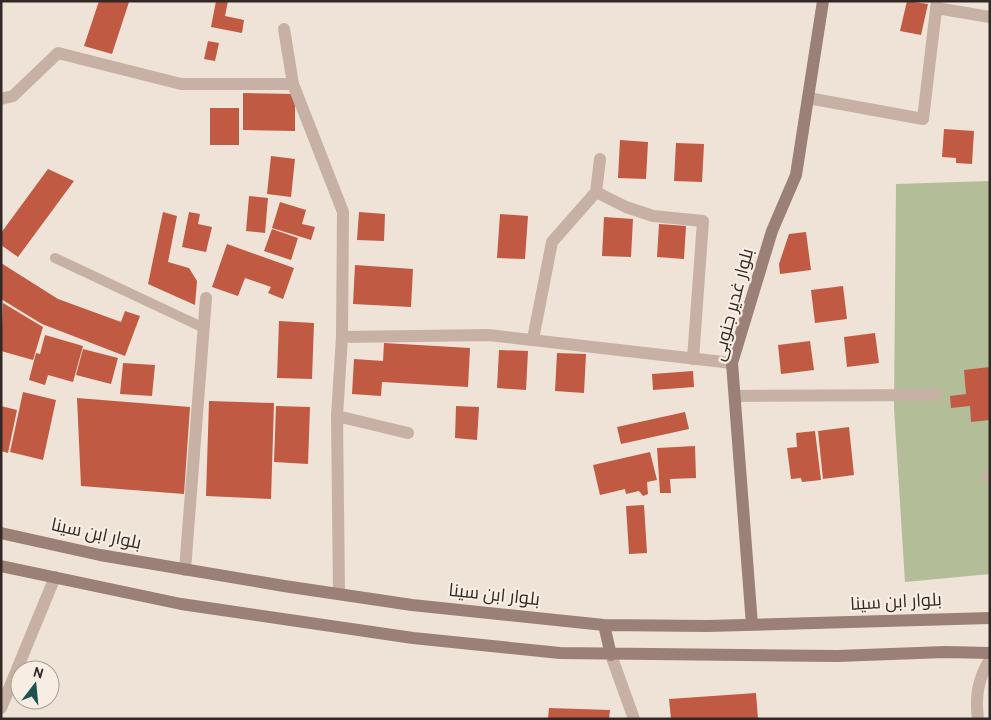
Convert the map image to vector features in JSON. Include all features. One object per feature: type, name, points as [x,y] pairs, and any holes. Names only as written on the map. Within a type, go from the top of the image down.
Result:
[{"type":"main road","name":"بلوار غدیر جنوبی","points":[[752,625],[732,363],[772,231],[796,175],[823,1]]},
{"type":"main road","name":"بلوار ابن سینا","points":[[1,533],[100,555],[339,594],[604,625],[752,625],[990,618]]},
{"type":"main road","points":[[1,566],[181,604],[413,638],[560,653],[837,656],[990,653]]},
{"type":"main road","points":[[604,625],[611,655]]},
{"type":"street","points":[[808,98],[923,118],[937,5],[990,17]]},
{"type":"street","points":[[284,29],[293,84],[343,212],[342,337],[337,416],[339,594]]},
{"type":"street","points":[[1,99],[12,96],[58,53],[181,84],[293,84]]},
{"type":"street","points":[[534,339],[552,242],[596,192],[600,160]]},
{"type":"street","points":[[596,192],[626,207],[653,216],[703,221],[693,359]]},
{"type":"street","points":[[185,570],[206,298]]},
{"type":"street","points":[[342,337],[455,334],[534,339],[732,363]]},
{"type":"street","points":[[735,396],[937,395]]},
{"type":"street","points":[[337,416],[408,433]]},
{"type":"street","points":[[1,708],[55,577]]},
{"type":"street","points":[[611,655],[634,719]]},
{"type":"street","points":[[978,719],[975,699],[981,674],[990,659]]},
{"type":"lane","points":[[55,258],[204,328]]},
{"type":"green space","points":[[990,181],[990,574],[905,582],[894,408],[896,184]]},
{"type":"building","points":[[99,1],[129,2],[112,54],[84,46]]},
{"type":"building","points":[[216,1],[228,1],[225,16],[244,20],[242,33],[211,27]]},
{"type":"building","points":[[907,1],[928,4],[921,35],[900,31]]},
{"type":"building","points":[[208,41],[219,43],[215,61],[204,59]]},
{"type":"building","points":[[243,93],[295,94],[295,131],[243,130]]},
{"type":"building","points":[[210,108],[239,108],[239,145],[210,145]]},
{"type":"building","points":[[944,129],[974,131],[972,164],[956,163],[956,158],[942,157]]},
{"type":"building","points":[[620,140],[648,142],[646,179],[618,178]]},
{"type":"building","points":[[676,143],[704,144],[702,182],[674,181]]},
{"type":"building","points":[[271,156],[295,159],[291,197],[267,194]]},
{"type":"building","points":[[48,169],[74,181],[18,257],[1,245],[1,233]]},
{"type":"building","points":[[249,196],[268,198],[265,233],[246,231]]},
{"type":"building","points":[[280,202],[306,210],[302,224],[315,227],[311,240],[272,228]]},
{"type":"building","points":[[163,212],[177,216],[168,262],[189,268],[197,281],[195,305],[148,284]]},
{"type":"building","points":[[189,212],[200,214],[198,224],[212,227],[206,252],[182,247]]},
{"type":"building","points":[[359,212],[385,214],[384,241],[357,240]]},
{"type":"building","points":[[500,214],[528,216],[525,259],[497,258]]},
{"type":"building","points":[[604,217],[633,219],[631,257],[602,256]]},
{"type":"building","points":[[659,224],[686,226],[684,259],[657,257]]},
{"type":"building","points":[[272,229],[298,238],[291,260],[264,251]]},
{"type":"building","points":[[806,232],[811,270],[780,274],[779,264],[789,234]]},
{"type":"building","points":[[227,244],[294,268],[283,299],[268,293],[271,287],[245,278],[238,296],[212,287]]},
{"type":"building","points":[[1,263],[58,299],[121,322],[125,311],[140,316],[125,356],[42,324],[1,299]]},
{"type":"building","points":[[355,265],[413,269],[411,307],[353,304]]},
{"type":"building","points":[[843,286],[847,319],[815,323],[811,290]]},
{"type":"building","points":[[3,303],[43,327],[33,360],[1,351]]},
{"type":"building","points":[[279,321],[314,323],[312,379],[277,378]]},
{"type":"building","points":[[875,333],[879,363],[847,367],[844,337]]},
{"type":"building","points":[[45,335],[83,346],[73,382],[48,375],[45,385],[29,380],[36,353],[40,354]]},
{"type":"building","points":[[810,341],[814,370],[781,374],[778,345]]},
{"type":"building","points":[[384,343],[470,348],[468,387],[382,382],[381,396],[352,394],[354,359],[383,361]]},
{"type":"building","points":[[83,349],[118,358],[111,384],[76,375]]},
{"type":"building","points":[[499,350],[528,351],[526,390],[497,388]]},
{"type":"building","points":[[557,353],[586,354],[584,393],[555,391]]},
{"type":"building","points":[[123,363],[155,365],[152,396],[120,394]]},
{"type":"building","points":[[990,367],[990,420],[971,422],[970,406],[951,408],[950,396],[966,394],[964,370]]},
{"type":"building","points":[[693,371],[694,387],[653,390],[652,374]]},
{"type":"building","points":[[23,392],[56,400],[43,460],[10,452]]},
{"type":"building","points":[[77,398],[190,407],[184,494],[81,486]]},
{"type":"building","points":[[209,401],[274,403],[271,499],[206,496]]},
{"type":"building","points":[[1,406],[17,410],[8,453],[1,451]]},
{"type":"building","points":[[276,406],[310,407],[308,464],[274,462]]},
{"type":"building","points":[[456,406],[479,407],[477,440],[455,438]]},
{"type":"building","points":[[685,412],[689,429],[621,444],[617,427]]},
{"type":"building","points":[[849,427],[854,475],[823,479],[818,431]]},
{"type":"building","points":[[815,431],[821,480],[802,482],[801,478],[791,479],[787,448],[797,447],[796,433]]},
{"type":"building","points":[[695,446],[696,478],[670,479],[671,493],[660,493],[657,448]]},
{"type":"building","points":[[650,452],[657,480],[647,482],[648,494],[643,496],[639,491],[626,494],[625,489],[600,495],[593,465]]},
{"type":"building","points":[[644,505],[647,553],[629,554],[626,506]]},
{"type":"building","points":[[756,693],[758,719],[671,719],[669,699]]},
{"type":"building","points":[[549,708],[610,710],[609,719],[548,719]]}]
